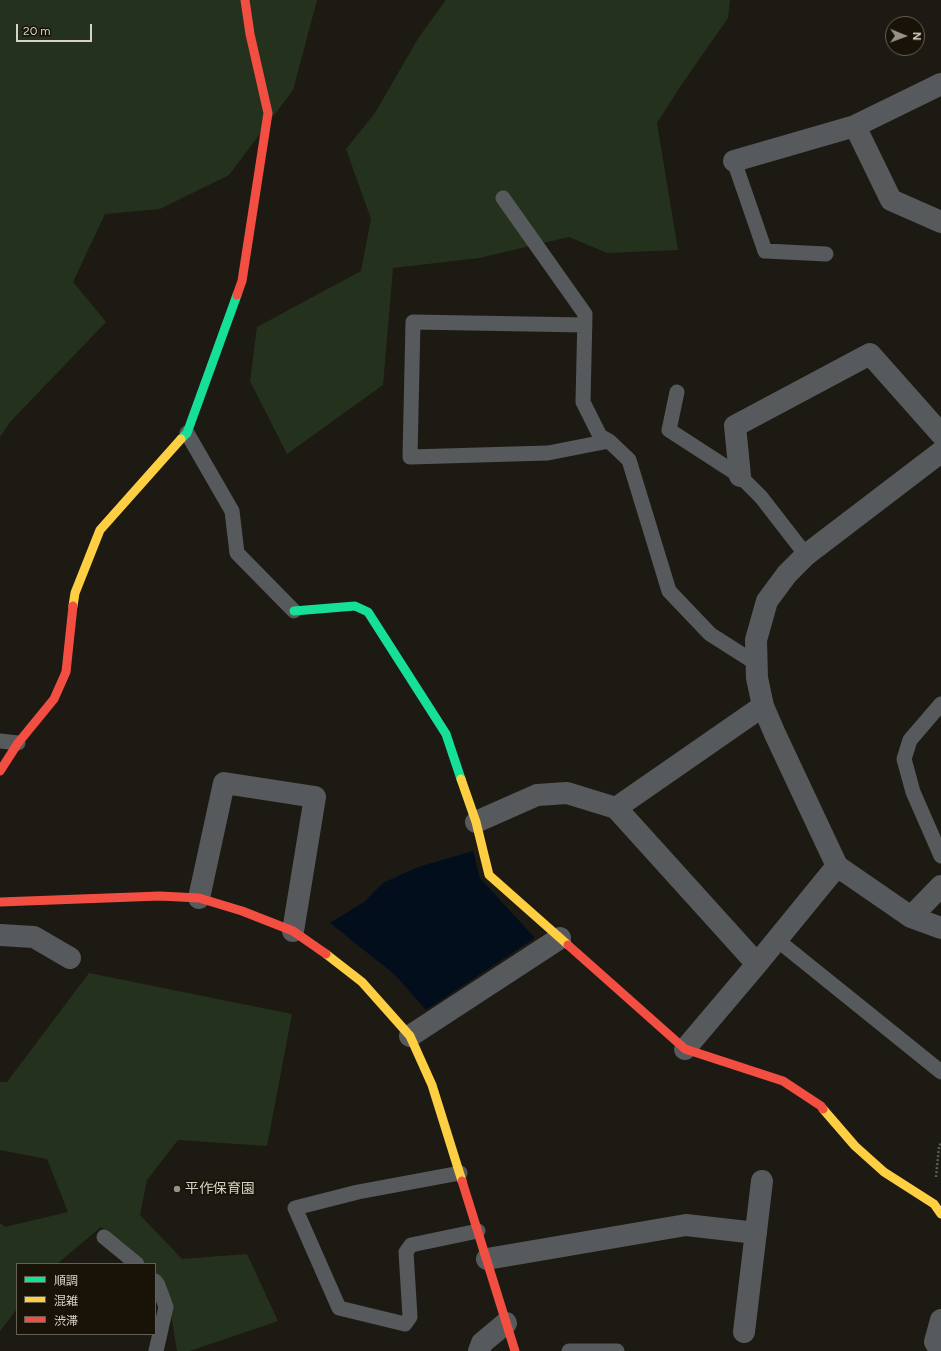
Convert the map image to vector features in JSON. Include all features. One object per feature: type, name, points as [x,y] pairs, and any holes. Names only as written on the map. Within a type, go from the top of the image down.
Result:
[{"type":"street","points":[[0,771],[18,743],[54,699],[66,672],[75,593],[100,530],[187,432],[242,282],[268,113],[250,34],[245,0]]},
{"type":"street","points":[[734,161],[855,126],[941,84]]},
{"type":"street","points":[[855,126],[891,200],[941,222]]},
{"type":"street","points":[[740,476],[735,426],[870,354],[941,434]]},
{"type":"street","points":[[941,452],[806,555],[787,574],[767,601],[756,640],[757,678],[763,706],[837,866],[911,917],[941,928]]},
{"type":"street","points":[[294,612],[355,606],[368,612],[446,734],[476,822],[489,875],[684,1049],[783,1081],[821,1106],[855,1146],[884,1172],[934,1204],[941,1214]]},
{"type":"street","points":[[616,808],[763,706]]},
{"type":"street","points":[[199,898],[224,783],[315,797],[293,931]]},
{"type":"street","points":[[476,822],[537,795],[567,793],[616,808],[757,964]]},
{"type":"street","points":[[684,1049],[757,964],[837,866]]},
{"type":"street","points":[[911,917],[941,886]]},
{"type":"street","points":[[0,901],[160,896],[199,898],[242,911],[293,931],[324,952],[362,982],[410,1036],[432,1084],[515,1351]]},
{"type":"street","points":[[0,935],[34,937],[70,958]]},
{"type":"street","points":[[410,1036],[560,938]]},
{"type":"street","points":[[744,1332],[762,1181]]},
{"type":"street","points":[[487,1259],[686,1225],[756,1233]]},
{"type":"street","points":[[941,1320],[935,1342],[941,1351]]},
{"type":"street","points":[[479,1351],[482,1343],[506,1323]]},
{"type":"lane","points":[[734,161],[765,251],[826,254]]},
{"type":"lane","points":[[503,198],[585,314],[583,402],[600,436],[609,441],[630,460],[669,591],[710,634],[757,664]]},
{"type":"lane","points":[[585,325],[413,322],[410,457],[548,453],[609,441]]},
{"type":"lane","points":[[677,392],[669,430],[740,476],[761,497],[806,555]]},
{"type":"lane","points":[[187,432],[232,510],[237,553],[294,612]]},
{"type":"lane","points":[[941,704],[910,740],[904,759],[913,792],[941,856]]},
{"type":"lane","points":[[0,741],[18,743]]},
{"type":"lane","points":[[776,939],[941,1072]]},
{"type":"lane","points":[[460,1173],[358,1192],[295,1208],[339,1308],[405,1324],[410,1317],[406,1252],[411,1245],[478,1232]]},
{"type":"lane","points":[[104,1237],[136,1263]]},
{"type":"lane","points":[[156,1283],[166,1307],[156,1351]]},
{"type":"lane","points":[[569,1351],[617,1351]]},
{"type":"path","points":[[934,1204],[939,1147],[941,1142]]},
{"type":"green space","points":[[0,0],[317,0],[293,90],[229,175],[160,209],[105,214],[73,282],[106,322],[11,421],[0,437]]},
{"type":"green space","points":[[446,0],[730,0],[728,18],[657,123],[678,250],[607,253],[569,237],[479,258],[393,268],[383,385],[287,454],[250,381],[257,327],[361,271],[371,219],[346,149],[375,113],[419,37]]},
{"type":"green space","points":[[89,973],[292,1014],[267,1146],[178,1140],[147,1180],[140,1215],[182,1259],[247,1254],[278,1321],[190,1351],[177,1351],[166,1283],[156,1275],[156,1263],[143,1263],[101,1227],[58,1263],[16,1263],[16,1310],[0,1331],[0,1223],[5,1227],[68,1212],[47,1159],[0,1150],[0,1082],[7,1082]]},
{"type":"water","points":[[473,851],[480,878],[535,938],[426,1010],[394,974],[330,923],[364,902],[383,883],[418,867]]},
{"type":"traffic: fast","points":[[181,439],[187,433],[237,295]]},
{"type":"traffic: fast","points":[[294,611],[355,606],[368,612],[446,734],[461,779]]},
{"type":"traffic: slow","points":[[73,606],[75,593],[100,530],[181,439]]},
{"type":"traffic: slow","points":[[461,779],[476,822],[489,875],[568,945]]},
{"type":"traffic: slow","points":[[326,954],[362,982],[410,1036],[432,1085],[462,1181]]},
{"type":"traffic: slow","points":[[823,1109],[855,1146],[884,1172],[934,1204],[941,1214]]},
{"type":"traffic: jam","points":[[237,295],[242,281],[268,113],[250,34],[245,0]]},
{"type":"traffic: jam","points":[[0,771],[18,743],[54,699],[66,672],[73,606]]},
{"type":"traffic: jam","points":[[0,902],[160,896],[199,898],[242,911],[293,931],[326,954]]},
{"type":"traffic: jam","points":[[568,945],[685,1049],[783,1081],[821,1106],[823,1109]]},
{"type":"traffic: jam","points":[[462,1181],[515,1351]]},
{"type":"place","name":"平作保育園","points":[[177,1189]]}]
